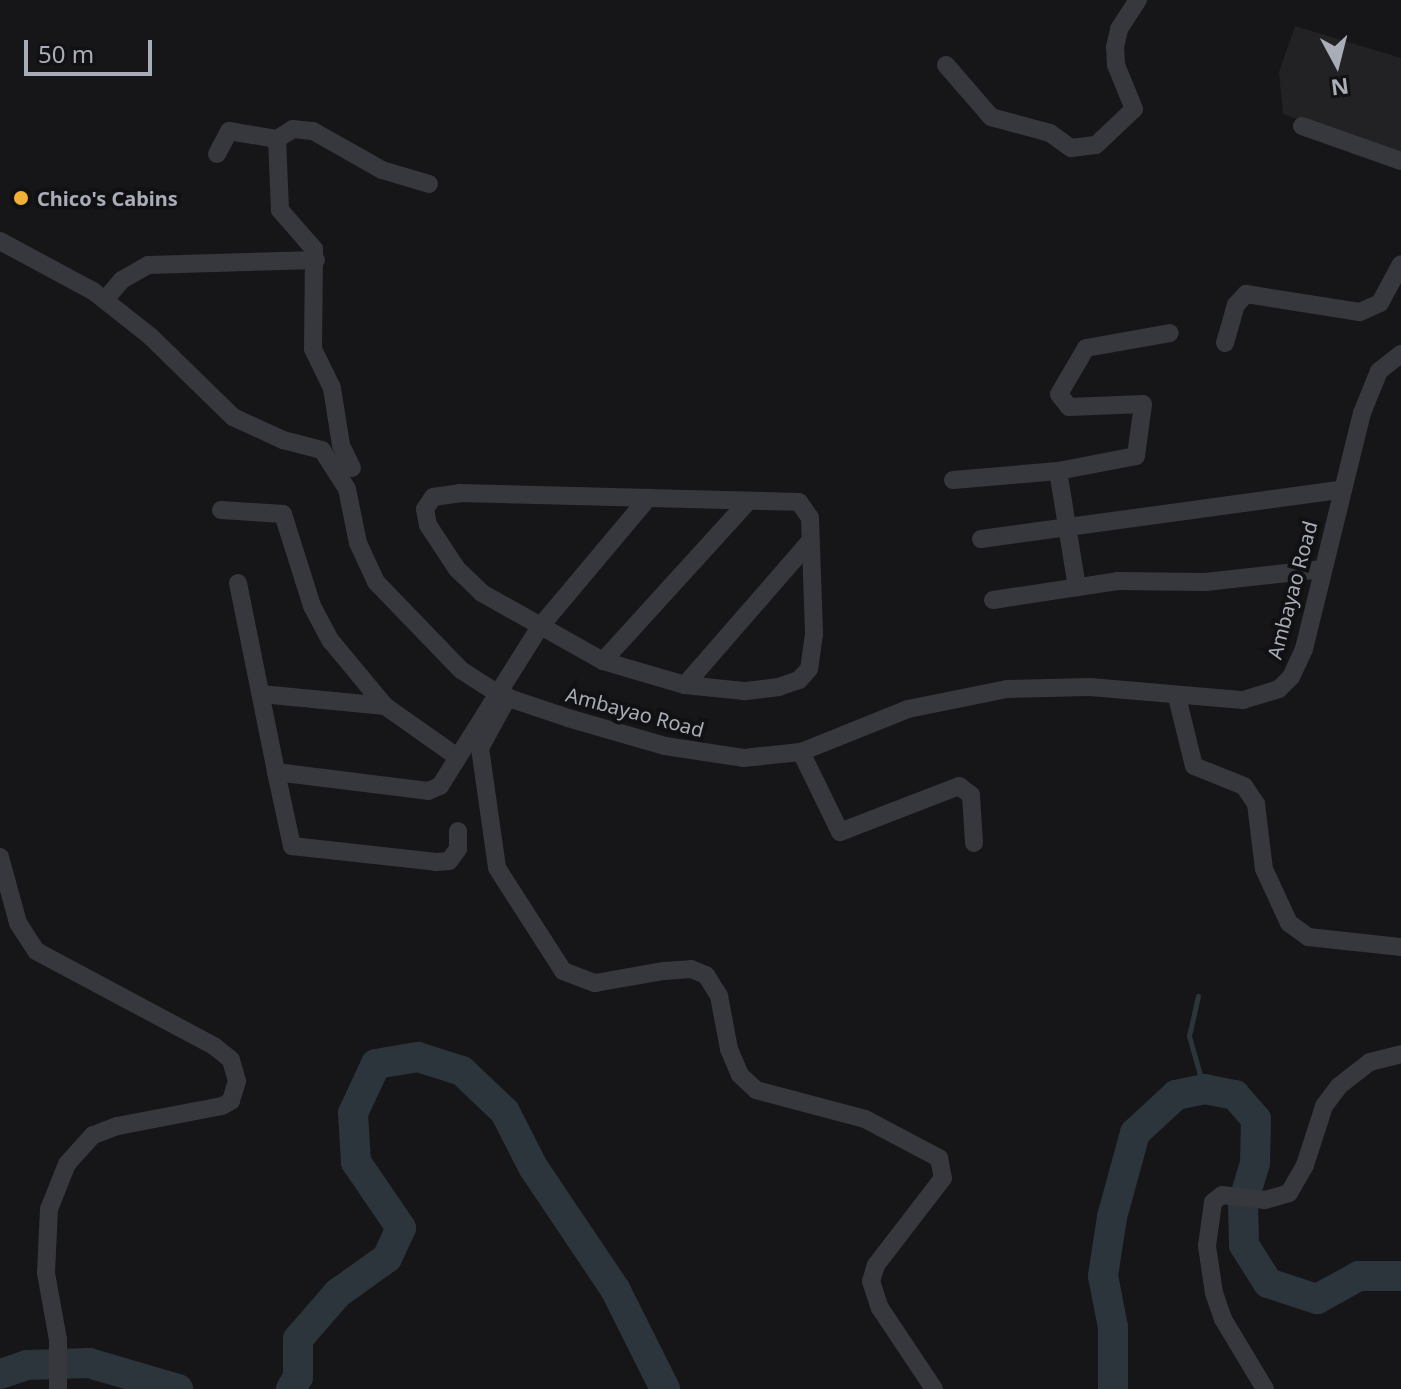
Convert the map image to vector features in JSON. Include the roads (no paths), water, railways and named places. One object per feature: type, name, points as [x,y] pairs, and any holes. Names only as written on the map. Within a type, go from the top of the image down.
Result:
[{"type":"street","points":[[946,65],[991,117],[1050,133],[1071,148],[1096,145],[1134,109],[1116,65],[1115,47],[1119,29],[1138,0]]},
{"type":"street","points":[[1302,126],[1401,161]]},
{"type":"street","points":[[217,154],[229,131],[277,139],[293,129],[313,131],[382,170],[429,184]]},
{"type":"street","points":[[277,139],[280,210],[308,239],[316,260],[313,349],[332,388],[341,445],[352,468]]},
{"type":"street","name":"Ambayao Road","points":[[0,241],[105,300],[233,417],[283,440],[322,450],[347,489],[358,543],[376,582],[424,637],[504,696],[665,746],[743,758],[801,752],[908,709],[1007,689],[1078,687],[1243,700],[1279,689],[1291,677],[1304,649],[1341,490],[1379,371],[1401,354]]},
{"type":"street","points":[[105,300],[122,280],[148,265],[316,260]]},
{"type":"street","points":[[1225,343],[1236,305],[1246,294],[1360,312],[1380,303],[1401,264]]},
{"type":"street","points":[[953,480],[1058,471],[1129,460],[1141,450],[1143,404],[1069,407],[1061,402],[1059,394],[1086,348],[1170,333]]},
{"type":"street","points":[[1058,471],[1077,587]]},
{"type":"street","points":[[981,539],[1341,490]]},
{"type":"street","points":[[460,493],[747,503],[799,502],[810,518],[814,634],[809,669],[799,680],[779,687],[744,691],[685,685],[603,661],[539,628],[482,593],[457,569],[428,525],[428,501],[460,493]]},
{"type":"street","points":[[648,498],[539,628],[480,748],[497,868],[563,971],[595,983],[691,969],[706,975],[719,996],[729,1049],[740,1075],[756,1090],[865,1119],[939,1158],[943,1178],[876,1265],[871,1281],[880,1308],[934,1389]]},
{"type":"street","points":[[603,661],[747,503]]},
{"type":"street","points":[[221,510],[283,514],[325,630],[385,706],[456,756]]},
{"type":"street","points":[[685,685],[810,541]]},
{"type":"street","points":[[993,600],[1147,578],[1205,582],[1322,569]]},
{"type":"street","points":[[238,583],[292,846],[449,861],[458,849],[458,831]]},
{"type":"street","points":[[261,694],[385,706]]},
{"type":"street","points":[[276,772],[428,791],[440,786],[456,756],[504,696]]},
{"type":"street","points":[[1177,697],[1194,766],[1244,786],[1256,804],[1264,869],[1289,923],[1308,937],[1401,947]]},
{"type":"street","points":[[801,752],[840,832],[959,786],[971,795],[974,843]]},
{"type":"street","points":[[0,857],[18,923],[36,951],[214,1046],[231,1060],[237,1081],[231,1101],[222,1106],[117,1126],[93,1135],[67,1164],[49,1209],[47,1247],[46,1273],[58,1340],[58,1389]]},
{"type":"street","points":[[1265,1389],[1223,1319],[1209,1265],[1213,1202],[1222,1195],[1265,1200],[1289,1193],[1297,1182],[1324,1106],[1339,1086],[1370,1062],[1401,1054]]},
{"type":"waterway","points":[[1198,996],[1189,1036],[1204,1089]]},
{"type":"waterway","points":[[291,1389],[298,1377],[298,1339],[338,1293],[387,1258],[401,1228],[356,1162],[353,1113],[376,1064],[418,1057],[462,1071],[505,1112],[533,1167],[615,1289],[665,1389]]},
{"type":"waterway","points":[[1113,1389],[1113,1327],[1103,1276],[1112,1217],[1135,1133],[1176,1095],[1204,1089],[1235,1095],[1256,1119],[1255,1163],[1243,1203],[1244,1245],[1268,1283],[1317,1299],[1359,1276],[1401,1276]]},
{"type":"waterway","points":[[0,1374],[27,1365],[89,1363],[178,1389]]},
{"type":"place","name":"Chico's Cabins","points":[[21,198]]}]
